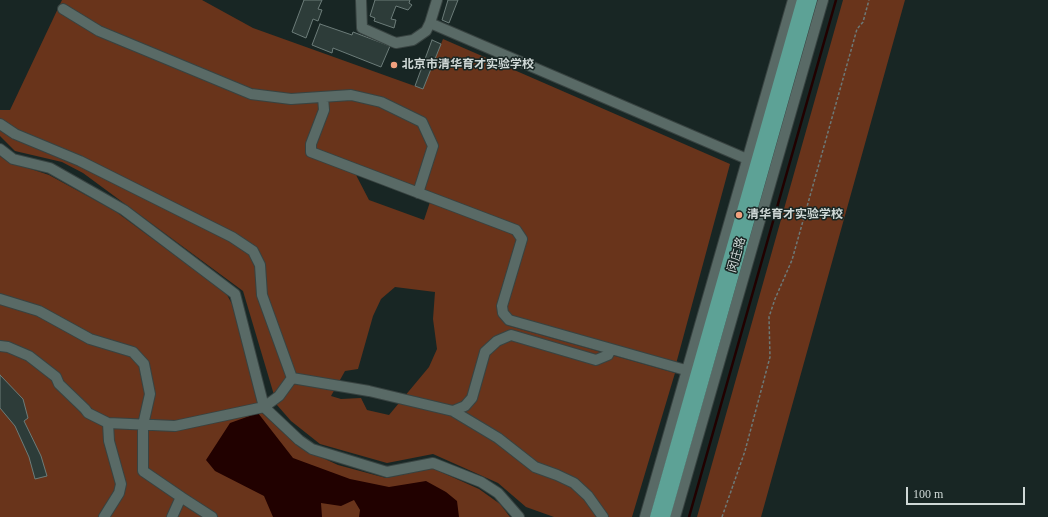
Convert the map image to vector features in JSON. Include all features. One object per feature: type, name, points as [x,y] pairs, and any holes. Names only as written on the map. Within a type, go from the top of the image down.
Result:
[{"type":"main road","name":"闵庄路","points":[[655,517],[691,372],[802,0]]},
{"type":"main road","name":"闵庄路","points":[[665,517],[812,0]]},
{"type":"street","points":[[361,0],[362,28],[396,43],[413,40],[426,31],[437,0]]},
{"type":"street","name":"闵庄路","points":[[645,517],[691,372],[747,158],[793,0]]},
{"type":"street","name":"闵庄路","points":[[675,517],[823,0]]},
{"type":"street","points":[[63,9],[99,31],[250,94],[291,99],[351,95],[381,102],[422,122],[433,146],[418,193]]},
{"type":"street","points":[[430,23],[747,158]]},
{"type":"street","points":[[323,96],[324,110],[310,144],[311,152],[516,230],[522,239],[502,306],[503,313],[509,320],[691,372]]},
{"type":"street","points":[[0,124],[15,134],[86,164],[232,237],[253,251],[260,265],[262,295],[292,378]]},
{"type":"street","points":[[0,149],[13,159],[50,168],[124,210],[235,294],[264,407],[299,440],[312,449],[387,472],[433,463],[481,482],[498,493],[519,517]]},
{"type":"street","points":[[0,299],[39,311],[90,339],[133,352],[144,364],[150,394],[143,425],[143,471],[212,517]]},
{"type":"street","points":[[453,411],[465,406],[472,398],[485,352],[497,340],[511,335],[596,360],[608,355],[611,349]]},
{"type":"street","points":[[0,346],[8,347],[29,356],[56,377],[59,384],[88,413],[108,423],[175,426],[264,407],[279,396],[292,378]]},
{"type":"street","points":[[292,378],[369,390],[453,411],[498,438],[534,467],[557,474],[574,483],[588,496],[603,517]]},
{"type":"street","points":[[104,517],[119,493],[122,484],[109,441],[108,423]]},
{"type":"street","points":[[172,517],[181,497]]},
{"type":"path","points":[[722,517],[745,451],[770,357],[769,317],[792,260],[857,29],[863,22],[869,0]]},
{"type":"shaded area","points":[[62,0],[202,0],[253,28],[423,89],[443,39],[730,164],[676,364],[506,325],[675,373],[632,517],[554,517],[526,507],[498,483],[433,454],[387,463],[320,444],[291,421],[277,405],[243,291],[83,173],[62,162],[15,151],[0,136],[0,110],[10,110]],"holes":[[[356,175],[430,202],[424,220],[369,200]],[[395,287],[435,292],[433,319],[437,349],[429,367],[389,415],[367,410],[361,398],[341,399],[331,396],[345,371],[358,369],[373,316],[381,299]]]},
{"type":"shaded area","points":[[843,0],[905,0],[761,517],[697,517]]},
{"type":"shaded area","points":[[0,156],[7,161],[49,175],[115,211],[226,293],[232,304],[261,412],[299,447],[338,465],[386,478],[432,468],[479,489],[500,504],[510,517],[0,517]]},
{"type":"shaded area","points":[[258,413],[293,458],[350,479],[389,487],[426,481],[446,492],[457,501],[459,517],[359,517],[360,510],[354,500],[341,506],[321,503],[322,517],[273,517],[264,496],[215,471],[206,460],[230,423]]},
{"type":"building","points":[[304,0],[322,0],[318,9],[322,10],[318,21],[313,19],[306,38],[292,32]]},
{"type":"building","points":[[375,0],[410,0],[409,3],[412,5],[408,10],[396,6],[391,19],[396,20],[394,28],[374,21],[375,18],[370,16]]},
{"type":"building","points":[[448,0],[458,0],[449,23],[442,20]]},
{"type":"building","points":[[320,24],[352,35],[353,32],[390,46],[381,67],[333,48],[332,53],[312,45]]},
{"type":"building","points":[[432,40],[441,44],[423,89],[415,86]]},
{"type":"building","points":[[0,375],[23,399],[28,418],[24,421],[41,456],[47,476],[35,479],[29,457],[15,426],[0,408]]},
{"type":"waterway","points":[[689,517],[836,0]]},
{"type":"place","name":"北京市清华育才实验学校","points":[[394,65]]},
{"type":"place","name":"清华育才实验学校","points":[[739,215]]}]
